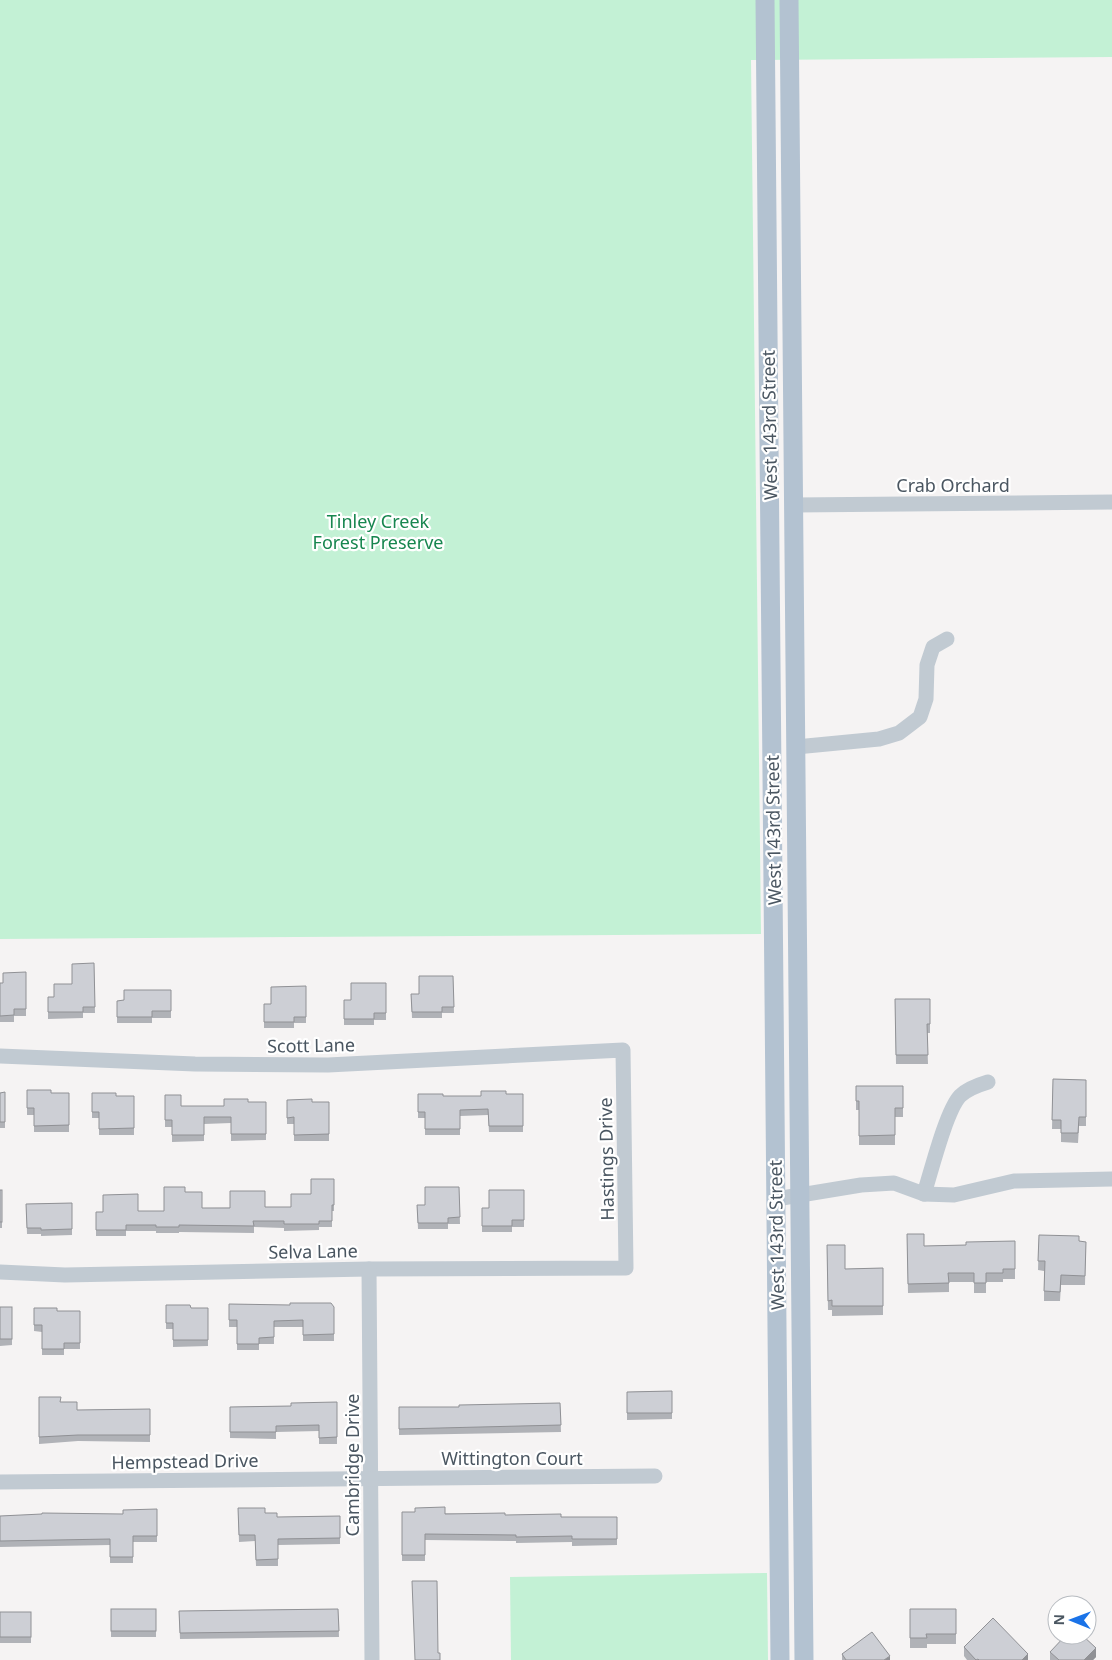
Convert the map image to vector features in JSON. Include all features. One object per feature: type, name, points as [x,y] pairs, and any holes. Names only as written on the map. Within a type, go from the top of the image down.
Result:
[{"type":"main road","name":"West 143rd Street","points":[[765,0],[780,1660]]},
{"type":"main road","name":"West 143rd Street","points":[[790,0],[804,1660]]},
{"type":"street","name":"Crab Orchard","points":[[794,505],[1112,502]]},
{"type":"street","points":[[796,747],[879,739],[899,733],[906,728],[920,717],[926,699],[927,666],[933,648],[947,639]]},
{"type":"street","name":"Scott Lane","points":[[0,1056],[195,1064],[328,1065],[623,1050]]},
{"type":"street","name":"Hastings Drive","points":[[623,1050],[626,1268]]},
{"type":"street","points":[[924,1194],[948,1118],[960,1096],[975,1086],[988,1082]]},
{"type":"street","points":[[776,1199],[861,1185],[894,1183],[924,1194],[954,1195],[1014,1181],[1112,1179]]},
{"type":"street","name":"Selva Lane","points":[[0,1272],[65,1275],[369,1269],[626,1268]]},
{"type":"street","name":"Cambridge Drive","points":[[369,1269],[372,1660]]},
{"type":"street","name":"Wittington Court","points":[[370,1478],[655,1476]]},
{"type":"street","name":"Hempstead Drive","points":[[0,1482],[370,1478]]},
{"type":"green space","name":"Tinley Creek Forest Preserve","points":[[0,0],[1112,0],[1112,57],[751,60],[761,934],[0,939]]},
{"type":"green space","points":[[767,1573],[768,1660],[511,1660],[510,1577]]},
{"type":"building","points":[[94,963],[95,1007],[83,1007],[83,1012],[48,1012],[48,997],[54,997],[54,984],[72,984],[72,964]]},
{"type":"building","points":[[26,972],[26,1009],[14,1009],[14,1015],[0,1016],[0,983],[3,983],[3,973]]},
{"type":"building","points":[[419,976],[453,976],[454,1007],[442,1007],[442,1012],[412,1012],[411,994],[419,994]]},
{"type":"building","points":[[351,983],[386,983],[386,1013],[374,1013],[374,1019],[344,1019],[344,1000],[351,1000]]},
{"type":"building","points":[[306,986],[306,1017],[294,1017],[294,1022],[264,1022],[264,1004],[271,1004],[271,987]]},
{"type":"building","points":[[124,990],[171,990],[171,1011],[152,1011],[152,1017],[117,1017],[117,1001],[124,1000]]},
{"type":"building","points":[[895,999],[930,999],[930,1024],[927,1024],[928,1055],[896,1055]]},
{"type":"building","points":[[1053,1079],[1086,1080],[1086,1117],[1079,1117],[1078,1133],[1061,1133],[1061,1120],[1052,1120]]},
{"type":"building","points":[[856,1086],[903,1086],[903,1108],[895,1108],[895,1135],[859,1136],[859,1101],[856,1101]]},
{"type":"building","points":[[27,1090],[51,1090],[51,1093],[69,1093],[69,1125],[34,1126],[34,1108],[27,1108]]},
{"type":"building","points":[[481,1091],[506,1091],[506,1094],[523,1094],[523,1126],[489,1126],[488,1109],[460,1110],[460,1129],[425,1129],[425,1112],[418,1112],[418,1094],[481,1096]]},
{"type":"building","points":[[5,1092],[5,1122],[0,1122],[0,1093]]},
{"type":"building","points":[[92,1093],[116,1093],[116,1096],[134,1096],[134,1128],[99,1129],[99,1112],[92,1112]]},
{"type":"building","points":[[165,1095],[181,1095],[181,1106],[224,1106],[224,1099],[248,1099],[248,1102],[266,1102],[266,1134],[231,1134],[231,1117],[204,1117],[204,1135],[172,1135],[172,1120],[165,1120]]},
{"type":"building","points":[[312,1099],[312,1102],[329,1102],[329,1134],[294,1135],[294,1117],[287,1118],[287,1100]]},
{"type":"building","points":[[311,1179],[334,1179],[332,1221],[319,1221],[319,1224],[284,1224],[284,1221],[253,1221],[254,1226],[179,1225],[179,1227],[156,1227],[156,1225],[126,1225],[126,1230],[96,1230],[96,1212],[103,1212],[103,1195],[138,1194],[138,1211],[164,1211],[164,1187],[185,1187],[185,1192],[202,1192],[202,1208],[230,1208],[230,1191],[265,1191],[265,1207],[291,1207],[291,1194],[311,1194]]},
{"type":"building","points":[[425,1187],[459,1187],[460,1217],[448,1218],[448,1223],[418,1223],[417,1205],[425,1205]]},
{"type":"building","points":[[0,1190],[2,1190],[2,1222],[0,1222]]},
{"type":"building","points":[[489,1190],[524,1190],[524,1220],[512,1220],[512,1226],[482,1226],[482,1208],[489,1208]]},
{"type":"building","points":[[72,1203],[72,1229],[41,1230],[41,1228],[27,1228],[26,1204]]},
{"type":"building","points":[[907,1234],[924,1234],[924,1246],[966,1245],[966,1242],[1015,1241],[1015,1269],[1003,1269],[1003,1273],[986,1273],[986,1283],[974,1283],[974,1273],[948,1273],[949,1283],[908,1284]]},
{"type":"building","points":[[1039,1235],[1079,1236],[1079,1241],[1086,1242],[1085,1276],[1061,1275],[1060,1292],[1044,1291],[1045,1261],[1038,1261]]},
{"type":"building","points":[[827,1245],[845,1245],[845,1269],[883,1268],[883,1306],[832,1306],[832,1300],[828,1301]]},
{"type":"building","points":[[290,1303],[331,1303],[334,1307],[334,1334],[303,1335],[303,1320],[274,1321],[274,1337],[259,1338],[259,1344],[237,1344],[237,1320],[229,1320],[229,1304],[290,1305]]},
{"type":"building","points":[[166,1305],[190,1305],[191,1308],[208,1308],[208,1340],[173,1340],[173,1323],[166,1323]]},
{"type":"building","points":[[0,1307],[12,1307],[12,1339],[0,1339]]},
{"type":"building","points":[[34,1308],[80,1311],[80,1343],[64,1343],[64,1349],[42,1349],[42,1325],[34,1325]]},
{"type":"building","points":[[672,1391],[672,1413],[627,1413],[627,1392]]},
{"type":"building","points":[[39,1397],[61,1397],[60,1402],[77,1402],[77,1410],[150,1409],[150,1435],[39,1437]]},
{"type":"building","points":[[337,1402],[337,1437],[319,1438],[319,1425],[276,1426],[276,1432],[230,1432],[230,1407],[291,1406],[291,1403]]},
{"type":"building","points":[[560,1403],[561,1425],[399,1429],[399,1407]]},
{"type":"building","points":[[445,1507],[445,1514],[505,1513],[505,1515],[561,1514],[561,1517],[617,1517],[617,1539],[572,1539],[572,1536],[516,1537],[516,1535],[425,1534],[425,1555],[402,1555],[402,1512],[415,1512],[415,1508]]},
{"type":"building","points":[[238,1508],[265,1508],[265,1513],[277,1513],[277,1517],[340,1516],[340,1538],[278,1539],[278,1559],[256,1560],[255,1535],[239,1535]]},
{"type":"building","points":[[157,1509],[157,1536],[133,1536],[133,1557],[110,1557],[110,1539],[0,1541],[0,1516],[42,1513],[123,1514],[123,1510]]},
{"type":"building","points":[[412,1581],[437,1581],[438,1653],[440,1653],[440,1660],[415,1660]]},
{"type":"building","points":[[111,1609],[156,1609],[156,1631],[111,1631]]},
{"type":"building","points":[[338,1609],[339,1631],[180,1633],[179,1611]]},
{"type":"building","points":[[910,1609],[956,1609],[956,1634],[926,1634],[927,1638],[910,1638]]},
{"type":"building","points":[[0,1612],[31,1612],[31,1637],[0,1637]]},
{"type":"building","points":[[993,1618],[1028,1654],[1022,1660],[976,1660],[964,1647]]},
{"type":"building","points":[[872,1632],[890,1656],[884,1660],[846,1660],[842,1654]]},
{"type":"building","points":[[1057,1645],[1093,1645],[1096,1648],[1084,1660],[1059,1660],[1050,1652]]}]
